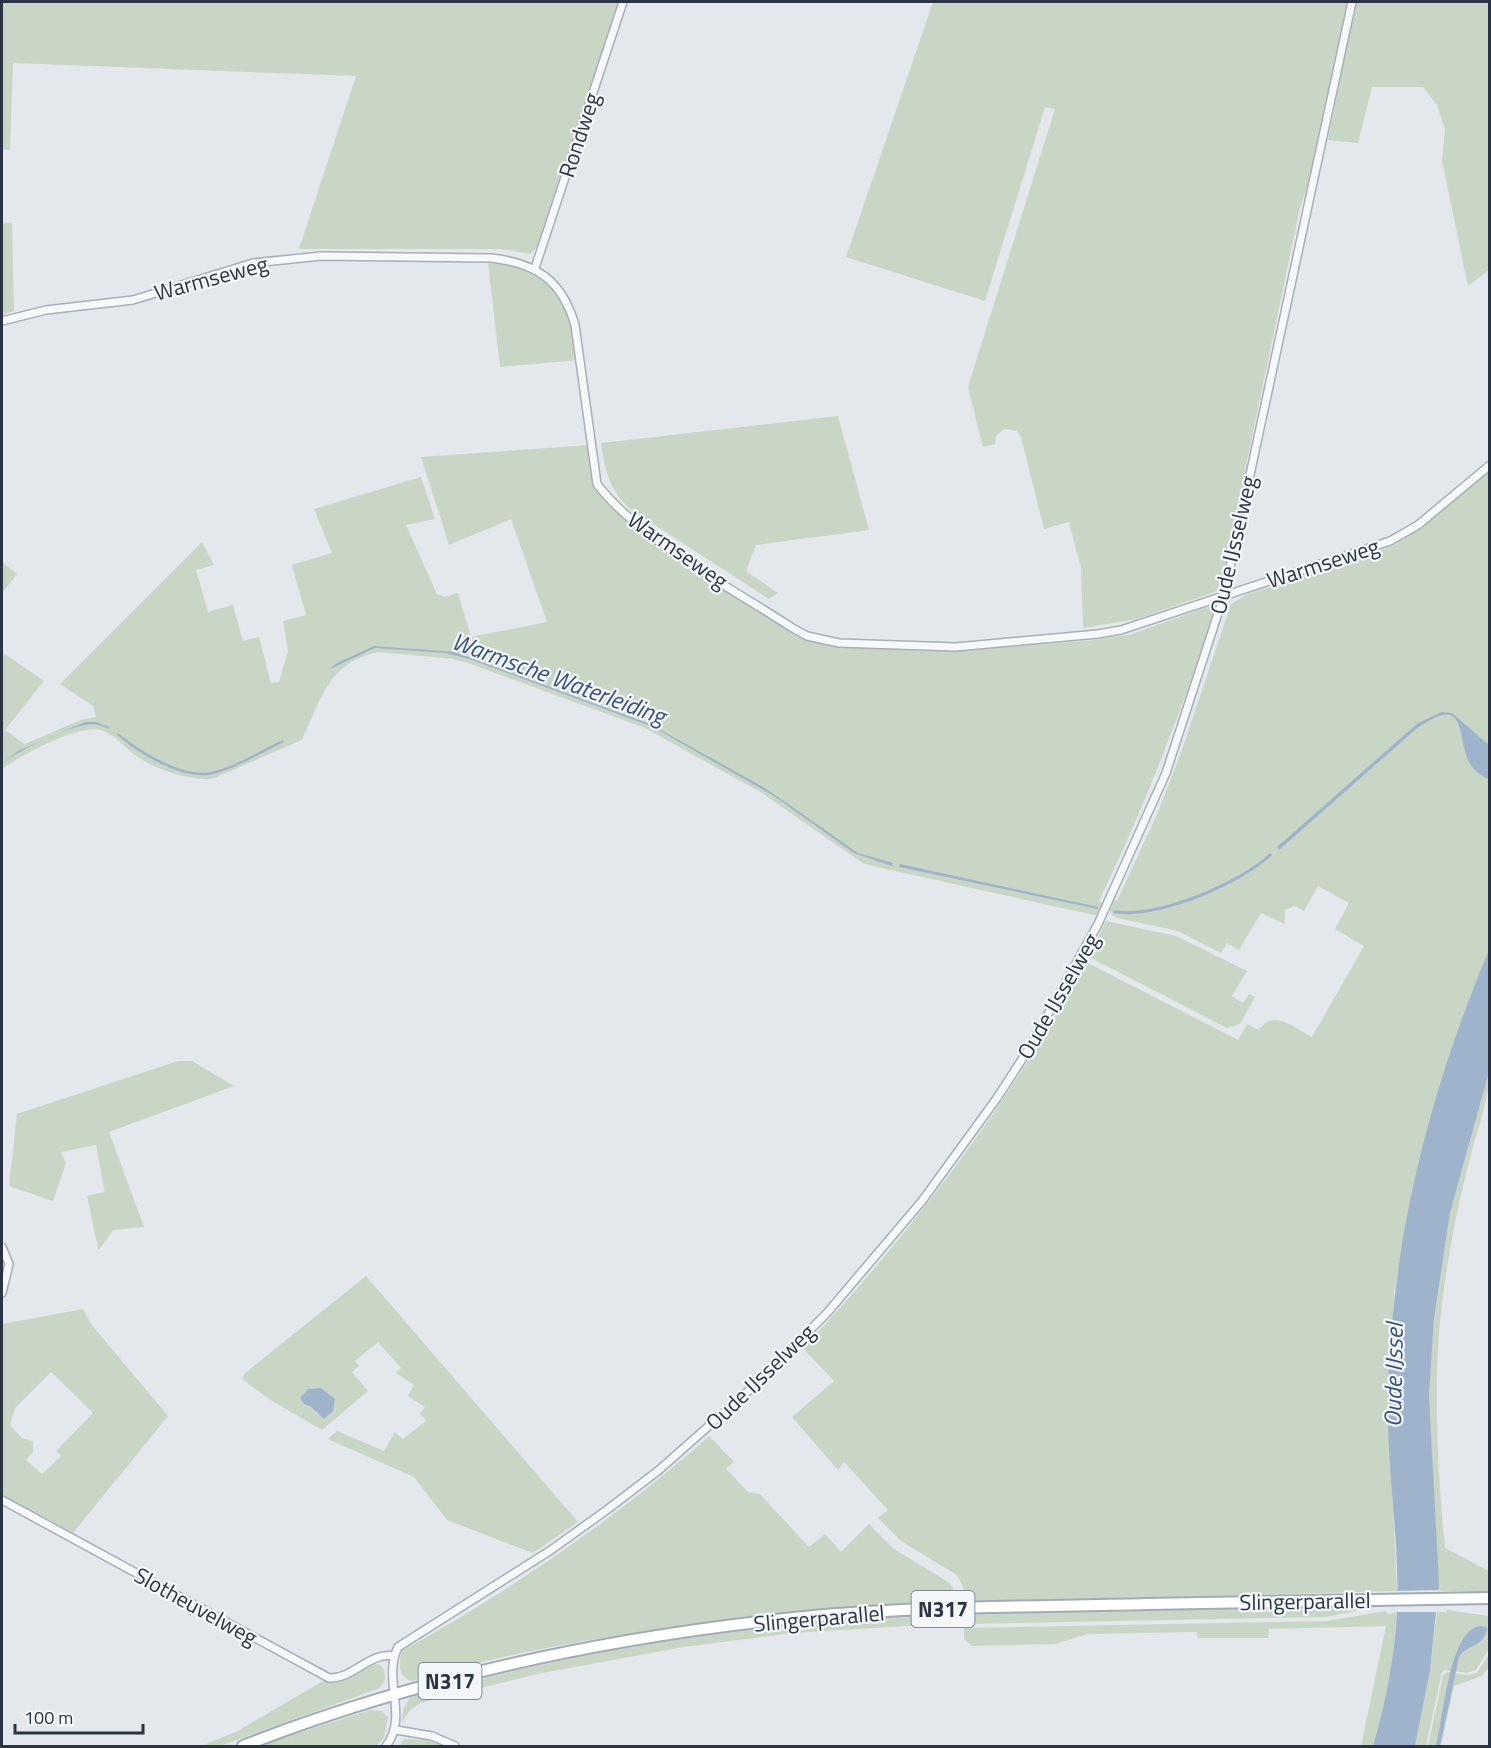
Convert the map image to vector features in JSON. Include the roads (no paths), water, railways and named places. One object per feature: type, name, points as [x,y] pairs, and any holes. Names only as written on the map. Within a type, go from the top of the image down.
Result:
[{"type":"main road","name":"Slingerparallel","points":[[243,1746],[335,1712],[571,1651],[806,1617],[961,1608],[1490,1598]]},
{"type":"street","name":"Rondweg","points":[[535,268],[623,2]]},
{"type":"street","name":"Oude IJsselweg","points":[[394,1656],[407,1639],[551,1550],[608,1509],[720,1417],[827,1313],[922,1202],[1022,1060],[1103,916],[1166,773],[1224,595],[1352,2]]},
{"type":"street","name":"Warmseweg","points":[[2,321],[36,312],[133,300],[253,263],[321,256],[491,258],[513,260],[535,268],[563,294],[573,316],[597,484],[611,502],[648,533],[807,636],[839,643],[956,647],[1121,630],[1390,541],[1418,525],[1490,465]]},
{"type":"street","points":[[2,1248],[9,1264],[2,1293]]},
{"type":"street","name":"Slotheuvelweg","points":[[2,1500],[329,1678],[345,1675],[374,1657],[384,1654],[394,1656]]},
{"type":"street","points":[[386,1746],[396,1730],[392,1674],[394,1656]]},
{"type":"street","points":[[396,1730],[432,1736],[455,1746]]},
{"type":"water","points":[[374,646],[455,652],[650,724],[765,788],[858,853],[893,863],[892,866],[854,853],[774,796],[653,727],[472,660],[446,653],[375,648],[328,670],[337,663]]},
{"type":"water","points":[[1442,712],[1452,713],[1489,745],[1489,780],[1476,771],[1468,759],[1459,725],[1454,717],[1447,714],[1434,718],[1416,729],[1279,850],[1277,847],[1418,723]]},
{"type":"water","points":[[85,722],[96,722],[109,727],[109,729],[88,724],[58,734]]},
{"type":"water","points":[[118,733],[137,747],[174,767],[200,773],[229,766],[283,740],[284,742],[226,770],[208,775],[196,775],[159,763],[126,742],[117,735]]},
{"type":"water","points":[[43,740],[19,752],[2,763],[18,751]]},
{"type":"water","points":[[1270,853],[1272,855],[1240,878],[1197,898],[1152,912],[1113,913],[1114,910],[1151,909],[1196,895],[1239,875]]},
{"type":"water","points":[[900,864],[1098,907],[1098,909],[899,867]]},
{"type":"water","name":"Oude IJssel","points":[[1489,950],[1489,1072],[1450,1213],[1434,1319],[1429,1396],[1439,1583],[1430,1671],[1415,1746],[1373,1746],[1389,1680],[1397,1613],[1397,1561],[1388,1430],[1390,1346],[1396,1288],[1416,1172],[1431,1115],[1467,1004]]},
{"type":"water","points":[[321,1388],[335,1399],[333,1411],[324,1419],[304,1404],[300,1398],[308,1389]]},
{"type":"water","points":[[1481,1626],[1487,1628],[1483,1639],[1459,1657],[1440,1746],[1436,1746],[1449,1677],[1461,1642],[1470,1630]]},
{"type":"water label","name":"Warmsche Waterleiding","points":[[559,678]]}]
